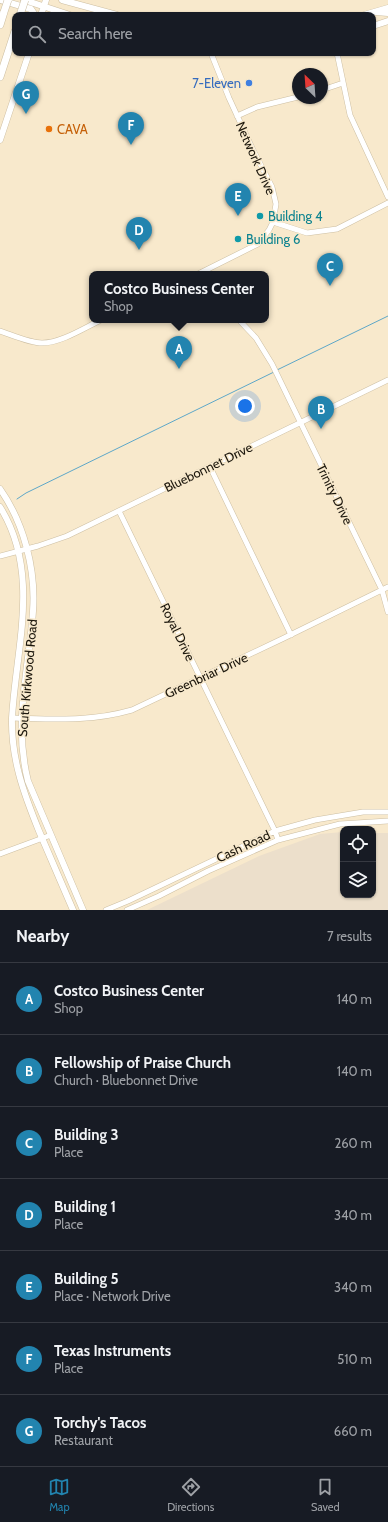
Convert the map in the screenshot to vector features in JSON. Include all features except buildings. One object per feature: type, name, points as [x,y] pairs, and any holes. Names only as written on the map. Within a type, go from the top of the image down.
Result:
[{"type":"highway","points":[[0,25],[8,0]]},
{"type":"highway","points":[[21,12],[24,0]]},
{"type":"highway","points":[[0,77],[12,40]]},
{"type":"main road","points":[[0,0],[31,9],[33,12]]},
{"type":"main road","points":[[24,0],[60,12]]},
{"type":"main road","points":[[42,12],[46,0]]},
{"type":"main road","points":[[62,0],[106,12]]},
{"type":"main road","points":[[373,12],[388,8]]},
{"type":"main road","points":[[376,12],[388,13]]},
{"type":"main road","points":[[376,25],[388,21]]},
{"type":"main road","points":[[0,140],[28,56]]},
{"type":"main road","name":"South Kirkwood Road","points":[[0,489],[16,519],[26,549],[33,592],[31,635],[21,718],[23,756],[28,781],[83,910]]},
{"type":"main road","name":"South Kirkwood Road","points":[[0,507],[13,535],[18,552],[22,570],[24,592],[12,718],[13,753],[21,783],[42,838],[73,910]]},
{"type":"main road","points":[[24,592],[33,592]]},
{"type":"main road","points":[[21,634],[31,635]]},
{"type":"main road","points":[[21,783],[28,781]]},
{"type":"street","name":"Network Drive","points":[[210,271],[258,244],[269,230],[273,222],[276,204],[272,187],[237,116],[212,56]]},
{"type":"street","points":[[338,56],[350,115],[388,197]]},
{"type":"street","points":[[328,88],[343,83]]},
{"type":"street","points":[[237,116],[257,107],[292,98]]},
{"type":"street","points":[[273,222],[307,233],[337,230],[388,203]]},
{"type":"street","points":[[0,331],[42,343],[62,338],[94,323]]},
{"type":"street","name":"Trinity Drive","points":[[242,323],[256,338],[272,364],[382,590],[388,612]]},
{"type":"street","name":"Bluebonnet Drive","points":[[0,556],[62,538],[388,380]]},
{"type":"street","points":[[210,467],[291,635]]},
{"type":"street","name":"Royal Drive","points":[[119,511],[275,831],[278,840]]},
{"type":"street","name":"Greenbriar Drive","points":[[12,718],[84,719],[115,714],[142,706],[388,587]]},
{"type":"street","name":"Cash Road","points":[[106,910],[275,831],[315,820],[363,812],[388,812]]},
{"type":"street","points":[[379,813],[380,822]]},
{"type":"street","points":[[333,817],[335,826]]},
{"type":"street","name":"Cash Road","points":[[127,910],[159,896],[208,871],[278,840],[352,823],[388,821]]},
{"type":"street","points":[[0,854],[51,834]]},
{"type":"street","points":[[205,864],[208,871]]},
{"type":"shaded area","points":[[340,832],[340,898],[376,898],[376,833],[388,833],[388,910],[147,910],[259,856],[320,834]]},
{"type":"waterway","points":[[277,370],[388,316]]},
{"type":"waterway","points":[[17,499],[26,493],[274,372]]},
{"type":"place","name":"7-Eleven","points":[[249,83]]},
{"type":"place","name":"Torchy's Tacos","points":[[26,114]]},
{"type":"place","name":"CAVA","points":[[49,129]]},
{"type":"place","name":"Texas Instruments","points":[[131,145]]},
{"type":"place","name":"Building 5","points":[[238,216]]},
{"type":"place","name":"Building 4","points":[[260,216]]},
{"type":"place","name":"Building 6","points":[[238,239]]},
{"type":"place","name":"Building 1","points":[[139,250]]},
{"type":"place","name":"Building 3","points":[[330,286]]},
{"type":"place","name":"Costco Business Center","points":[[179,369]]},
{"type":"place","name":"Fellowship of Praise Church","points":[[321,429]]}]
